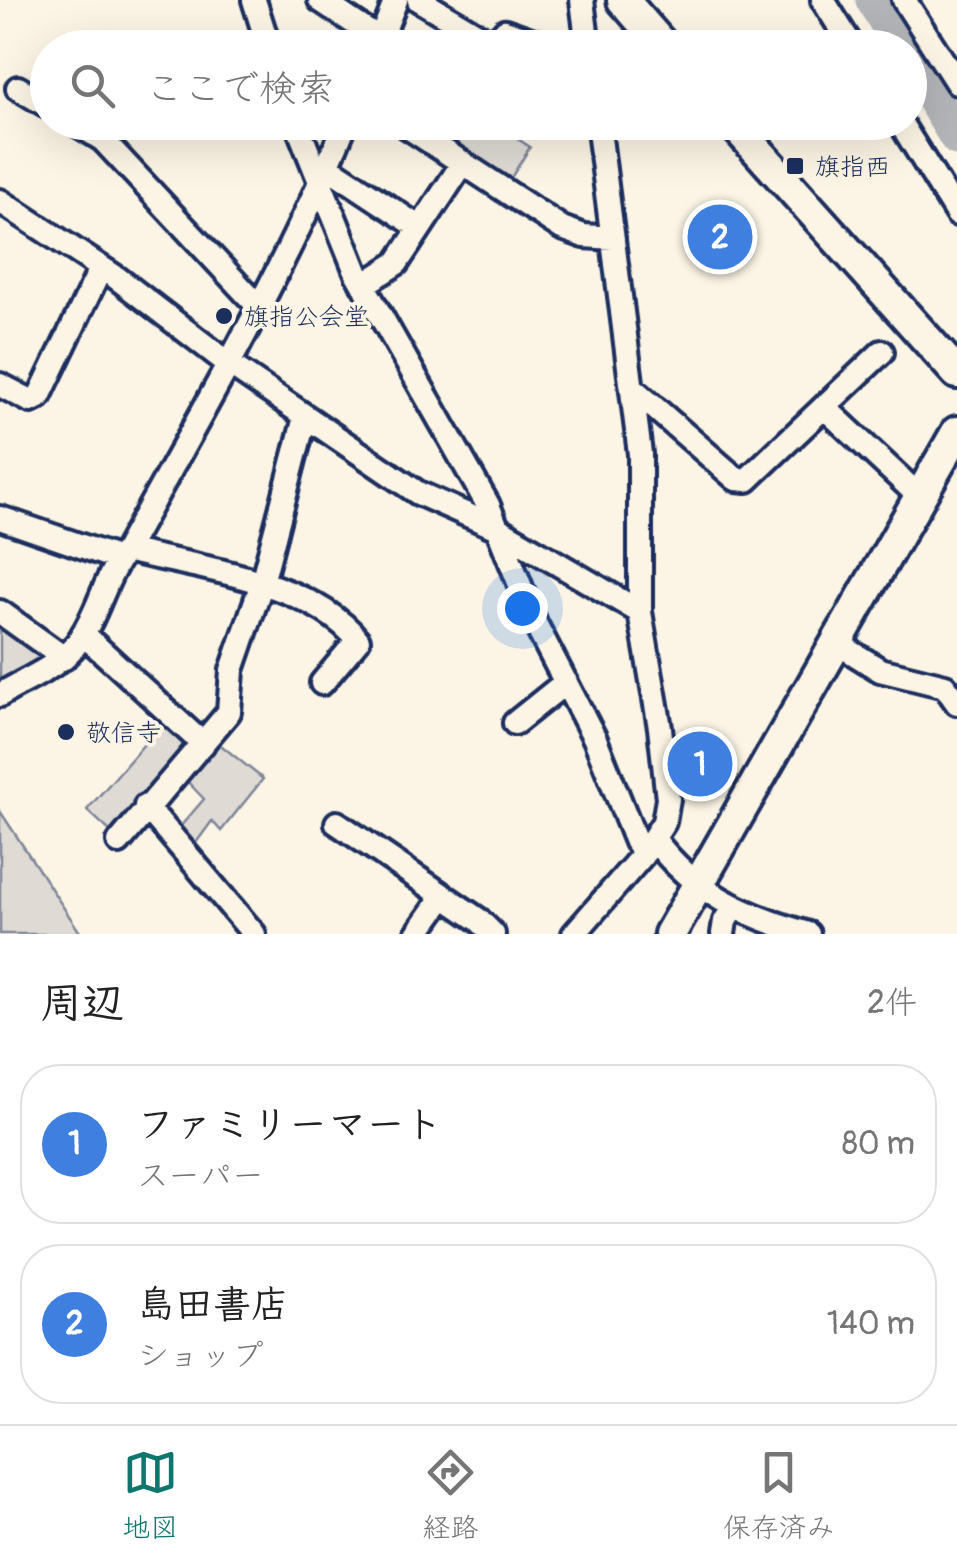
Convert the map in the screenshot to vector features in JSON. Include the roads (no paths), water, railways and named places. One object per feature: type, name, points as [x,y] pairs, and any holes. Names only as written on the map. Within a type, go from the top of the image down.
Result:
[{"type":"street","points":[[254,0],[263,30]]},
{"type":"street","points":[[320,0],[360,30]]},
{"type":"street","points":[[384,30],[396,0]]},
{"type":"street","points":[[419,0],[469,30]]},
{"type":"street","points":[[582,0],[586,30]]},
{"type":"street","points":[[623,0],[649,30]]},
{"type":"street","points":[[823,0],[841,30]]},
{"type":"street","points":[[904,0],[923,30]]},
{"type":"street","points":[[927,36],[957,83]]},
{"type":"street","points":[[18,88],[30,95]]},
{"type":"street","points":[[103,140],[258,306]]},
{"type":"street","points":[[306,140],[324,175],[363,285],[488,505],[536,625],[595,740],[636,842],[650,845],[733,908],[808,934]]},
{"type":"street","points":[[0,695],[64,658],[84,634],[122,555],[229,364],[339,140]]},
{"type":"street","points":[[427,140],[562,228],[584,236],[612,238]]},
{"type":"street","points":[[574,934],[650,845],[664,822],[668,799],[640,612],[640,454],[600,140]]},
{"type":"street","points":[[748,140],[957,373]]},
{"type":"street","points":[[911,140],[957,214]]},
{"type":"street","points":[[363,285],[397,263],[462,164]]},
{"type":"street","points":[[324,175],[420,228]]},
{"type":"street","points":[[0,201],[101,268],[305,418],[418,493],[497,528],[640,612]]},
{"type":"street","points":[[0,386],[32,401],[38,397],[101,268]]},
{"type":"street","points":[[632,388],[736,479],[746,480],[882,352]]},
{"type":"street","points":[[824,407],[920,498]]},
{"type":"street","points":[[119,842],[230,712],[232,670],[262,584],[305,418]]},
{"type":"street","points":[[670,934],[957,432]]},
{"type":"street","points":[[0,518],[122,555],[262,584],[321,607],[344,622],[358,640],[322,683]]},
{"type":"street","points":[[0,612],[64,658]]},
{"type":"street","points":[[84,634],[203,744]]},
{"type":"street","points":[[837,642],[880,670],[944,686],[957,703]]},
{"type":"street","points":[[515,723],[566,682]]},
{"type":"street","points":[[146,806],[254,934]]},
{"type":"street","points":[[337,823],[479,920],[493,934]]},
{"type":"street","points":[[417,934],[444,896]]},
{"type":"street","points":[[723,934],[733,908]]},
{"type":"waterway","points":[[873,0],[891,30]]},
{"type":"waterway","points":[[927,89],[957,138]]},
{"type":"place","name":"旗指西","points":[[795,166]]},
{"type":"place","name":"島田書店","points":[[720,237]]},
{"type":"place","name":"旗指公会堂","points":[[224,316]]},
{"type":"place","name":"敬信寺","points":[[66,732]]},
{"type":"place","name":"ファミリーマート","points":[[700,764]]}]
